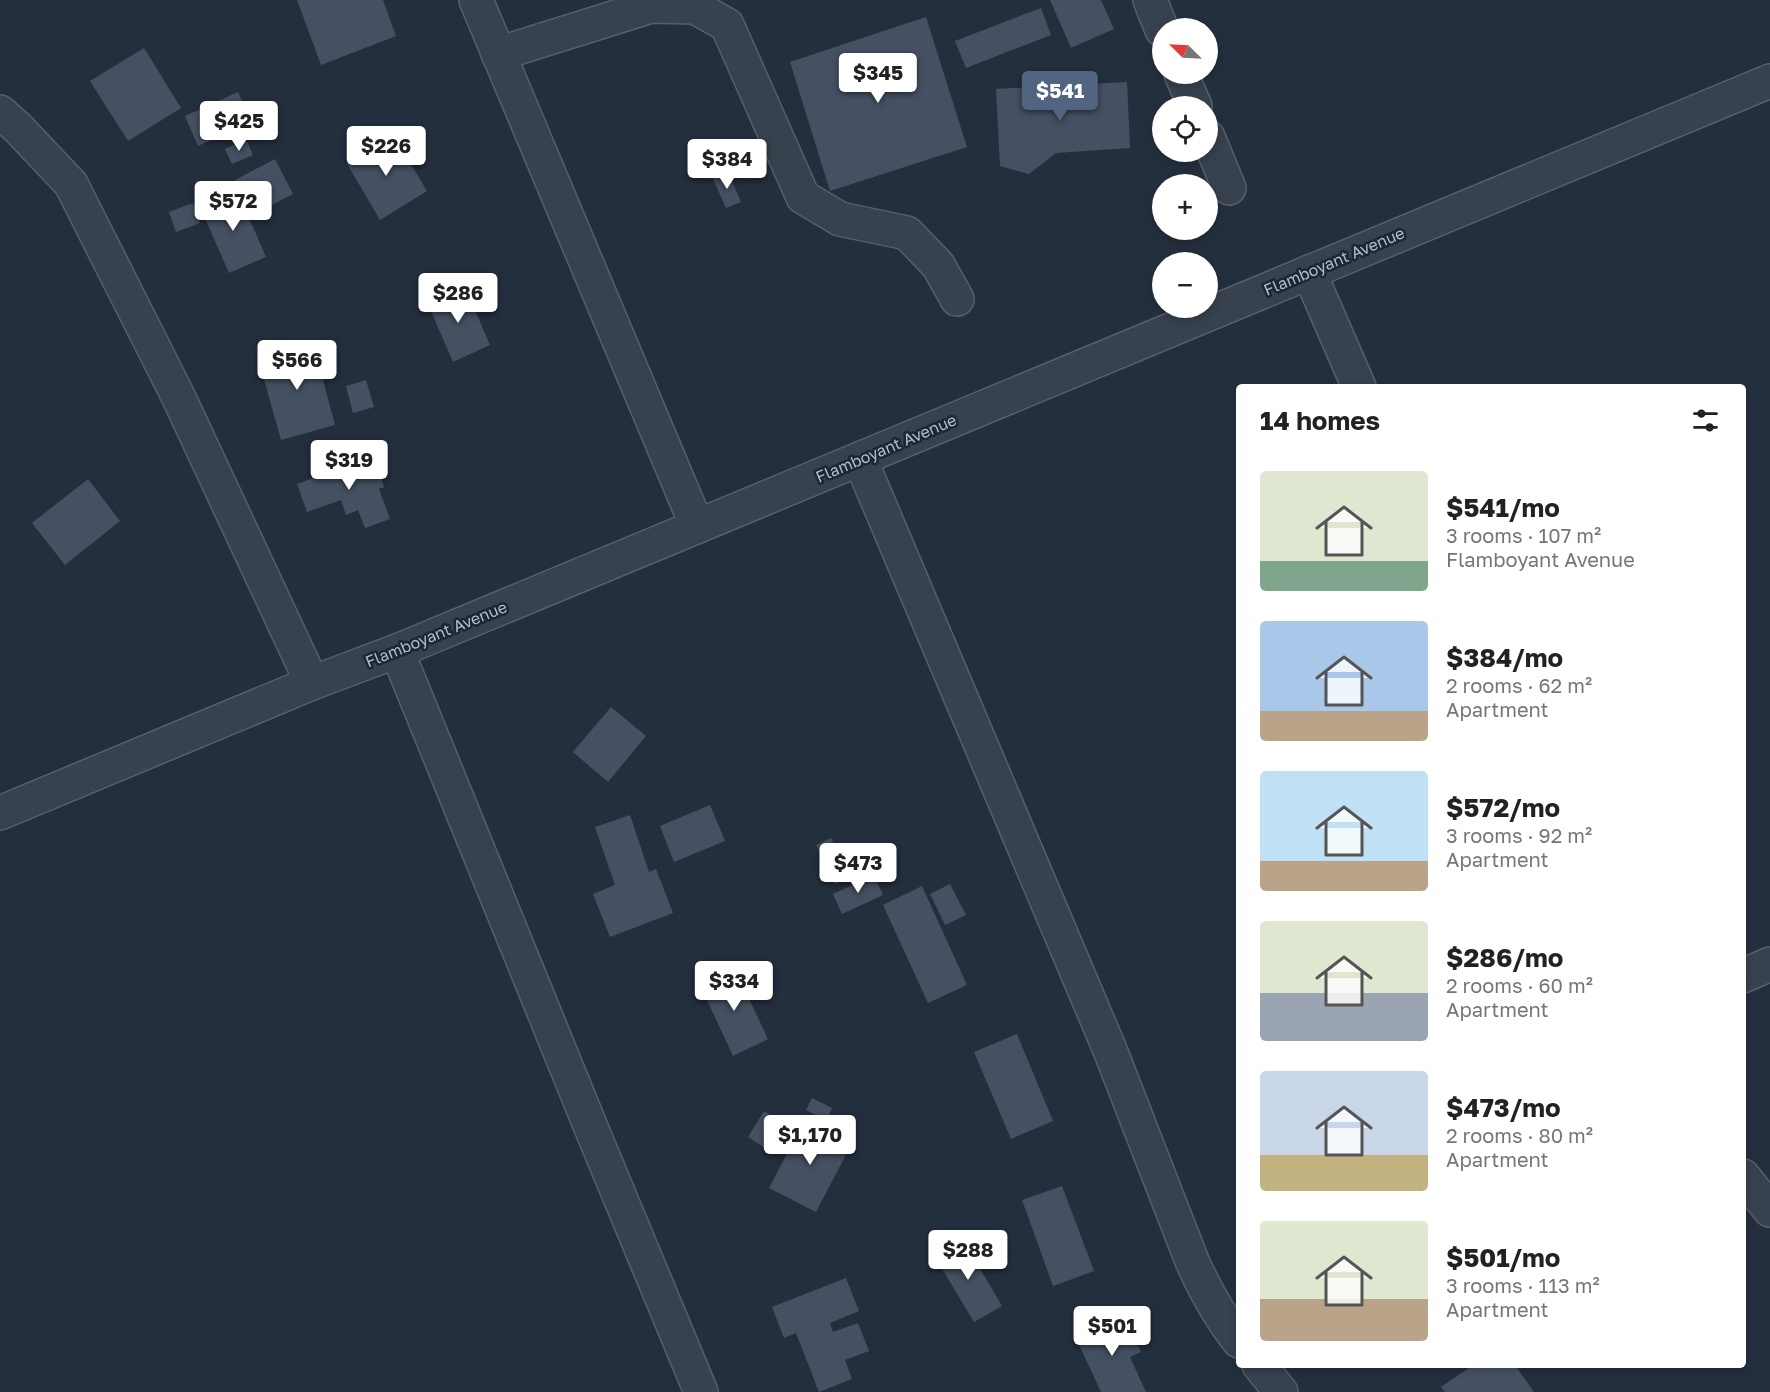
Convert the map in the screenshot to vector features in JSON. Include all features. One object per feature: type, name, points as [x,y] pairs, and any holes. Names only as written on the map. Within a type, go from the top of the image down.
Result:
[{"type":"street","points":[[476,0],[697,526]]},
{"type":"street","points":[[1150,0],[1157,18]]},
{"type":"street","points":[[498,54],[651,6],[695,7],[727,26],[803,197],[840,219],[907,232],[938,265],[957,299]]},
{"type":"street","name":"Flamboyant Avenue","points":[[0,813],[312,683],[397,651],[1770,81]]},
{"type":"street","points":[[0,112],[71,184],[178,396],[312,683]]},
{"type":"street","points":[[1218,161],[1229,188]]},
{"type":"street","points":[[1309,272],[1358,384]]},
{"type":"street","points":[[860,459],[1110,1050],[1191,1261],[1205,1291],[1236,1337]]},
{"type":"street","points":[[397,651],[587,1119],[701,1392]]},
{"type":"street","points":[[1746,975],[1770,964]]},
{"type":"street","points":[[1746,1180],[1770,1210]]},
{"type":"street","points":[[1261,1368],[1281,1392]]},
{"type":"building","points":[[297,0],[383,0],[396,36],[321,65]]},
{"type":"building","points":[[1050,0],[1101,0],[1114,29],[1071,48]]},
{"type":"building","points":[[1041,8],[1051,35],[966,68],[955,41]]},
{"type":"building","points":[[926,17],[967,147],[830,191],[790,62]]},
{"type":"building","points":[[144,48],[181,108],[128,141],[90,81]]},
{"type":"building","points":[[1127,82],[1130,148],[1056,153],[1029,174],[1000,166],[996,89]]},
{"type":"building","points":[[238,92],[252,122],[198,146],[185,116]]},
{"type":"building","points":[[393,134],[427,191],[380,220],[346,162]]},
{"type":"building","points":[[246,139],[253,155],[232,164],[225,149]]},
{"type":"building","points":[[275,159],[293,194],[252,215],[235,180]]},
{"type":"building","points":[[728,172],[741,202],[726,208],[713,179]]},
{"type":"building","points":[[237,190],[266,257],[229,273],[200,207]]},
{"type":"building","points":[[193,203],[200,223],[176,232],[169,212]]},
{"type":"building","points":[[464,285],[490,345],[453,362],[427,302]]},
{"type":"building","points":[[313,343],[335,425],[281,440],[258,358]]},
{"type":"building","points":[[366,380],[374,407],[353,413],[346,386]]},
{"type":"building","points":[[374,456],[384,487],[379,489],[390,519],[365,528],[358,510],[346,515],[341,500],[307,512],[297,484]]},
{"type":"building","points":[[88,479],[120,521],[65,565],[32,523]]},
{"type":"building","points":[[611,707],[646,736],[608,782],[573,752]]},
{"type":"building","points":[[710,805],[725,841],[674,862],[660,826]]},
{"type":"building","points":[[630,815],[649,872],[656,869],[673,913],[610,937],[593,894],[615,885],[595,827]]},
{"type":"building","points":[[831,838],[850,877],[835,884],[816,845]]},
{"type":"building","points":[[874,875],[883,895],[842,914],[833,894]]},
{"type":"building","points":[[950,884],[966,915],[945,925],[930,894]]},
{"type":"building","points":[[922,886],[967,985],[928,1003],[883,905]]},
{"type":"building","points":[[735,969],[768,1039],[733,1056],[700,985]]},
{"type":"building","points":[[1017,1034],[1053,1121],[1011,1139],[974,1052]]},
{"type":"building","points":[[812,1098],[832,1108],[827,1121],[806,1110]]},
{"type":"building","points":[[764,1111],[786,1125],[770,1151],[748,1137]]},
{"type":"building","points":[[804,1121],[851,1145],[816,1212],[769,1188]]},
{"type":"building","points":[[1062,1186],[1094,1271],[1053,1286],[1022,1200]]},
{"type":"building","points":[[963,1240],[1002,1306],[974,1322],[935,1257]]},
{"type":"building","points":[[846,1278],[859,1311],[830,1323],[833,1332],[858,1323],[869,1351],[845,1360],[852,1379],[819,1392],[796,1333],[784,1338],[772,1307]]},
{"type":"building","points":[[1123,1316],[1141,1352],[1130,1357],[1146,1392],[1101,1392],[1076,1338]]},
{"type":"building","points":[[1469,1368],[1517,1368],[1534,1392],[1445,1392],[1441,1387]]}]
